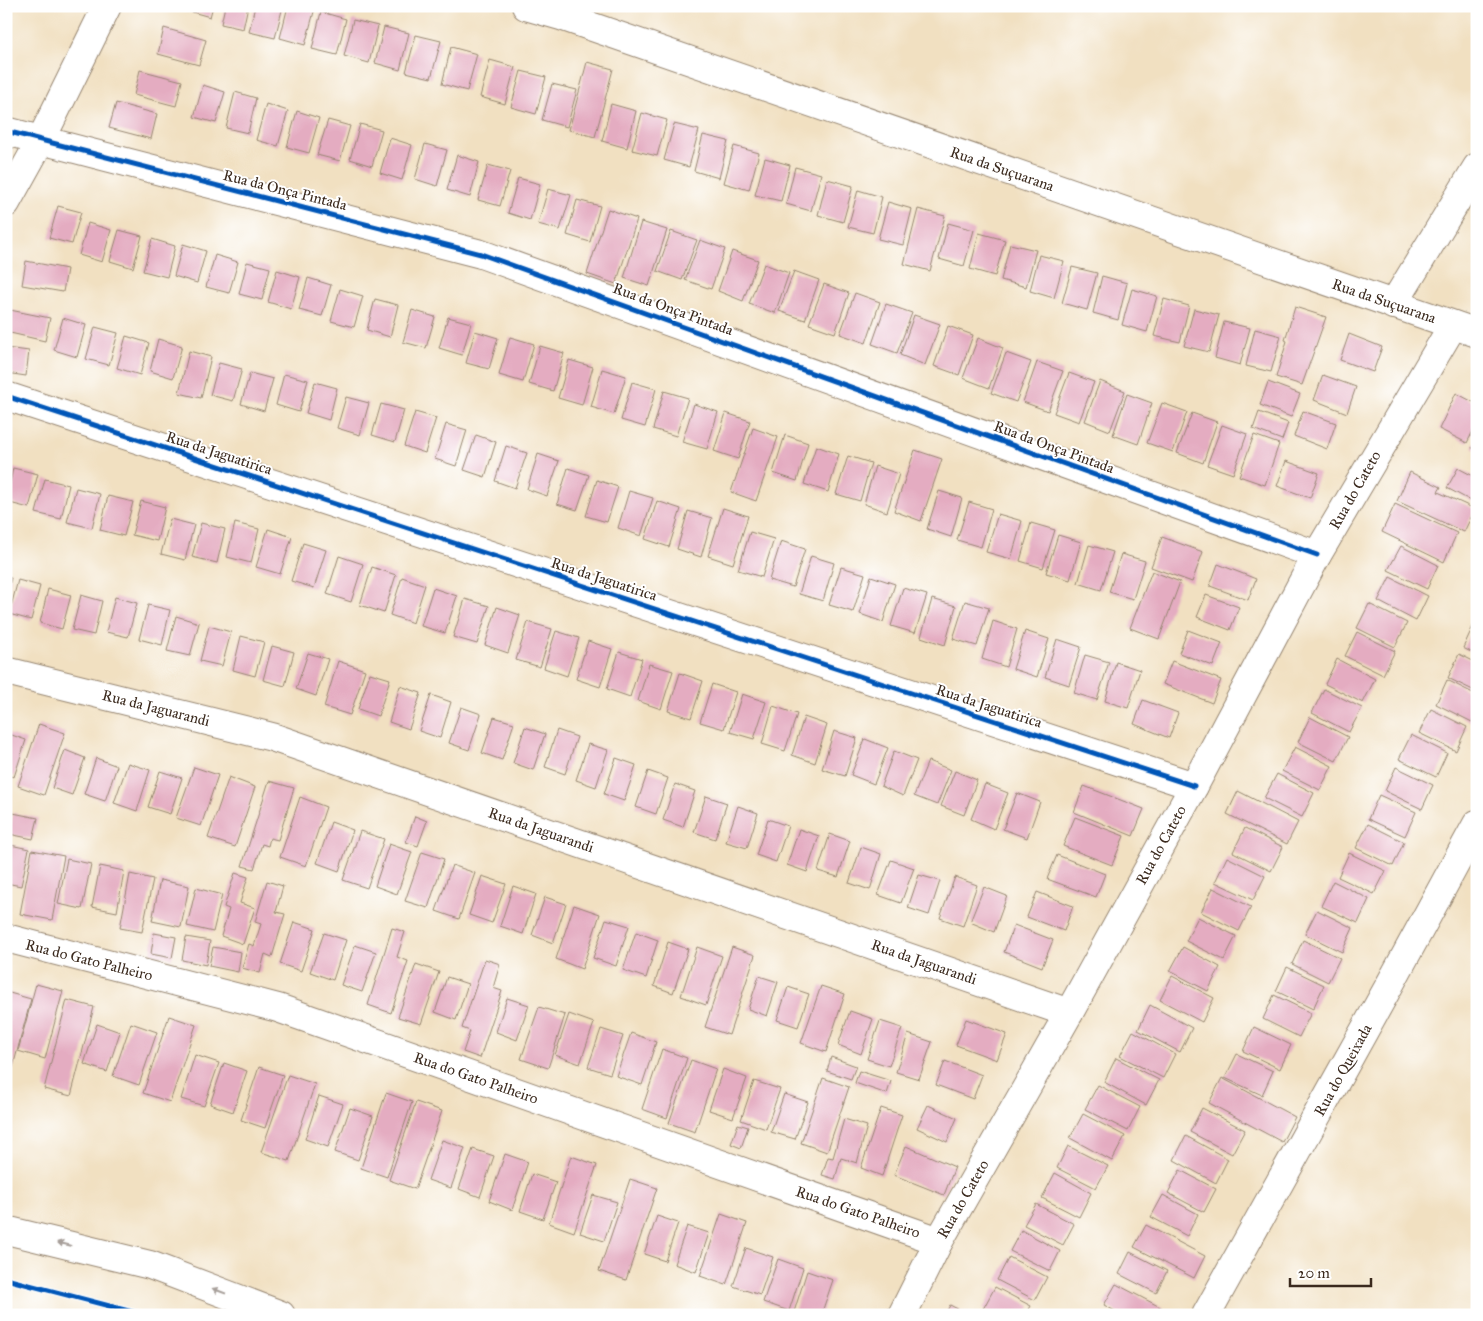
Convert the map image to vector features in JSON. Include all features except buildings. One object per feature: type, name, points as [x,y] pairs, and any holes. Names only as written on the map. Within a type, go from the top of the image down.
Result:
[{"type":"street","points":[[6,203],[41,140],[107,6]]},
{"type":"street","name":"Rua da Suçuarana","points":[[526,6],[564,11],[1465,329]]},
{"type":"street","name":"Rua da Onça Pintada","points":[[6,131],[481,254],[1317,555]]},
{"type":"street","points":[[1393,305],[1477,167]]},
{"type":"street","name":"Rua do Cateto","points":[[902,1315],[939,1241],[1069,1013],[1194,786],[1317,555],[1465,329]]},
{"type":"street","name":"Rua da Jaguatirica","points":[[6,396],[1194,786]]},
{"type":"street","name":"Rua da Jaguarandi","points":[[6,671],[272,737],[1069,1013]]},
{"type":"street","name":"Rua do Queixada","points":[[1206,1315],[1385,995],[1477,824]]},
{"type":"street","name":"Rua do Gato Palheiro","points":[[6,938],[278,1008],[939,1241]]},
{"type":"street","points":[[6,1230],[150,1265],[281,1315]]},
{"type":"cycle path","points":[[6,131],[481,254],[1317,555]]},
{"type":"cycle path","points":[[6,396],[1194,786]]},
{"type":"cycle path","points":[[6,1279],[144,1315]]}]
